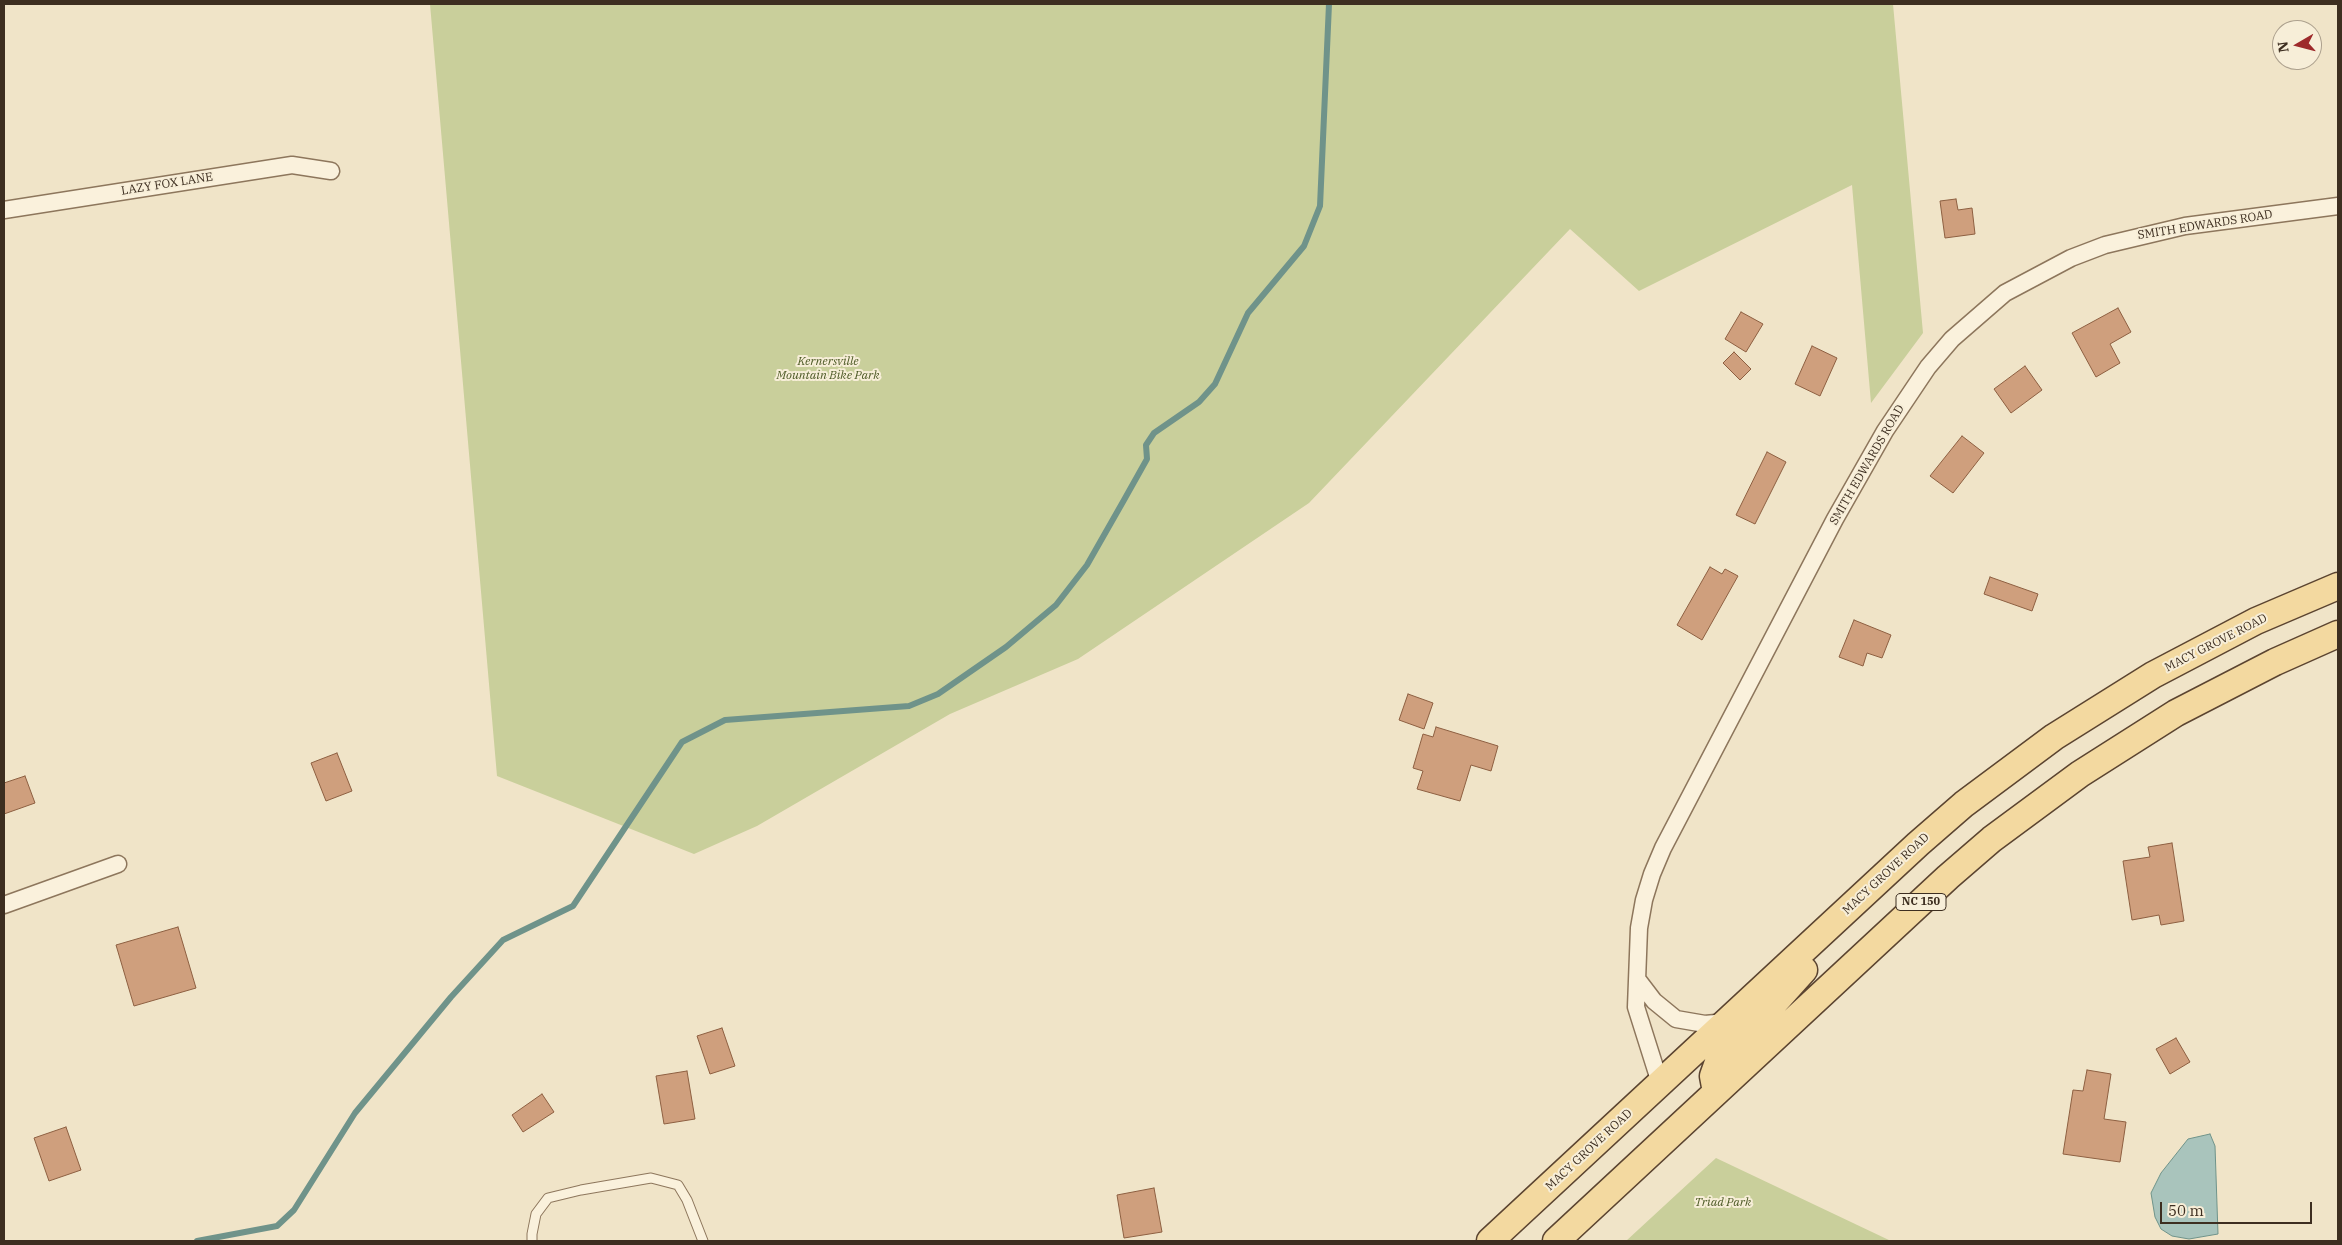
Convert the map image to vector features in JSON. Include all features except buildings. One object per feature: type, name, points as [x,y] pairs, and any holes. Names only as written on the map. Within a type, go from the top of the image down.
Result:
[{"type":"main road","name":"MACY GROVE ROAD","points":[[1490,1241],[1918,844],[1964,804],[2106,703],[2202,648],[2256,621],[2338,586]]},
{"type":"main road","name":"NC 150","points":[[1556,1241],[1948,877],[1992,839],[2108,755],[2176,714],[2275,662],[2338,634]]},
{"type":"main road","points":[[1716,1092],[1712,1076],[1714,1069],[1724,1054],[1750,1030],[1918,844]]},
{"type":"street","name":"LAZY FOX LANE","points":[[4,210],[292,165],[331,171]]},
{"type":"street","name":"SMITH EDWARDS ROAD","points":[[1660,1083],[1636,1007],[1639,928],[1644,900],[1663,848],[1835,519],[1906,397],[1952,339],[2005,294],[2070,258],[2105,245],[2185,226],[2338,206]]},
{"type":"street","points":[[4,906],[118,864]]},
{"type":"street","points":[[1638,980],[1654,1001],[1676,1019],[1705,1024],[1726,1022]]},
{"type":"lane","points":[[532,1241],[536,1214],[548,1198],[581,1190],[651,1178],[678,1184],[687,1200],[703,1241]]},
{"type":"green space","name":"Kernersville Mountain Bike Park","points":[[430,4],[1893,4],[1923,333],[1871,403],[1852,185],[1639,291],[1570,229],[1309,503],[1078,659],[950,714],[757,826],[694,854],[497,776]]},
{"type":"green space","name":"Triad Park","points":[[1716,1158],[1891,1241],[1626,1241]]},
{"type":"water","points":[[2210,1134],[2215,1146],[2218,1234],[2189,1239],[2172,1236],[2161,1229],[2155,1217],[2151,1193],[2161,1173],[2188,1139]]},
{"type":"waterway","points":[[197,1241],[277,1226],[294,1210],[355,1113],[451,997],[503,940],[573,906],[682,742],[725,720],[909,706],[938,694],[1006,647],[1056,605],[1087,565],[1147,459],[1146,445],[1154,433],[1199,402],[1215,384],[1248,313],[1304,246],[1320,206],[1329,4]]}]
